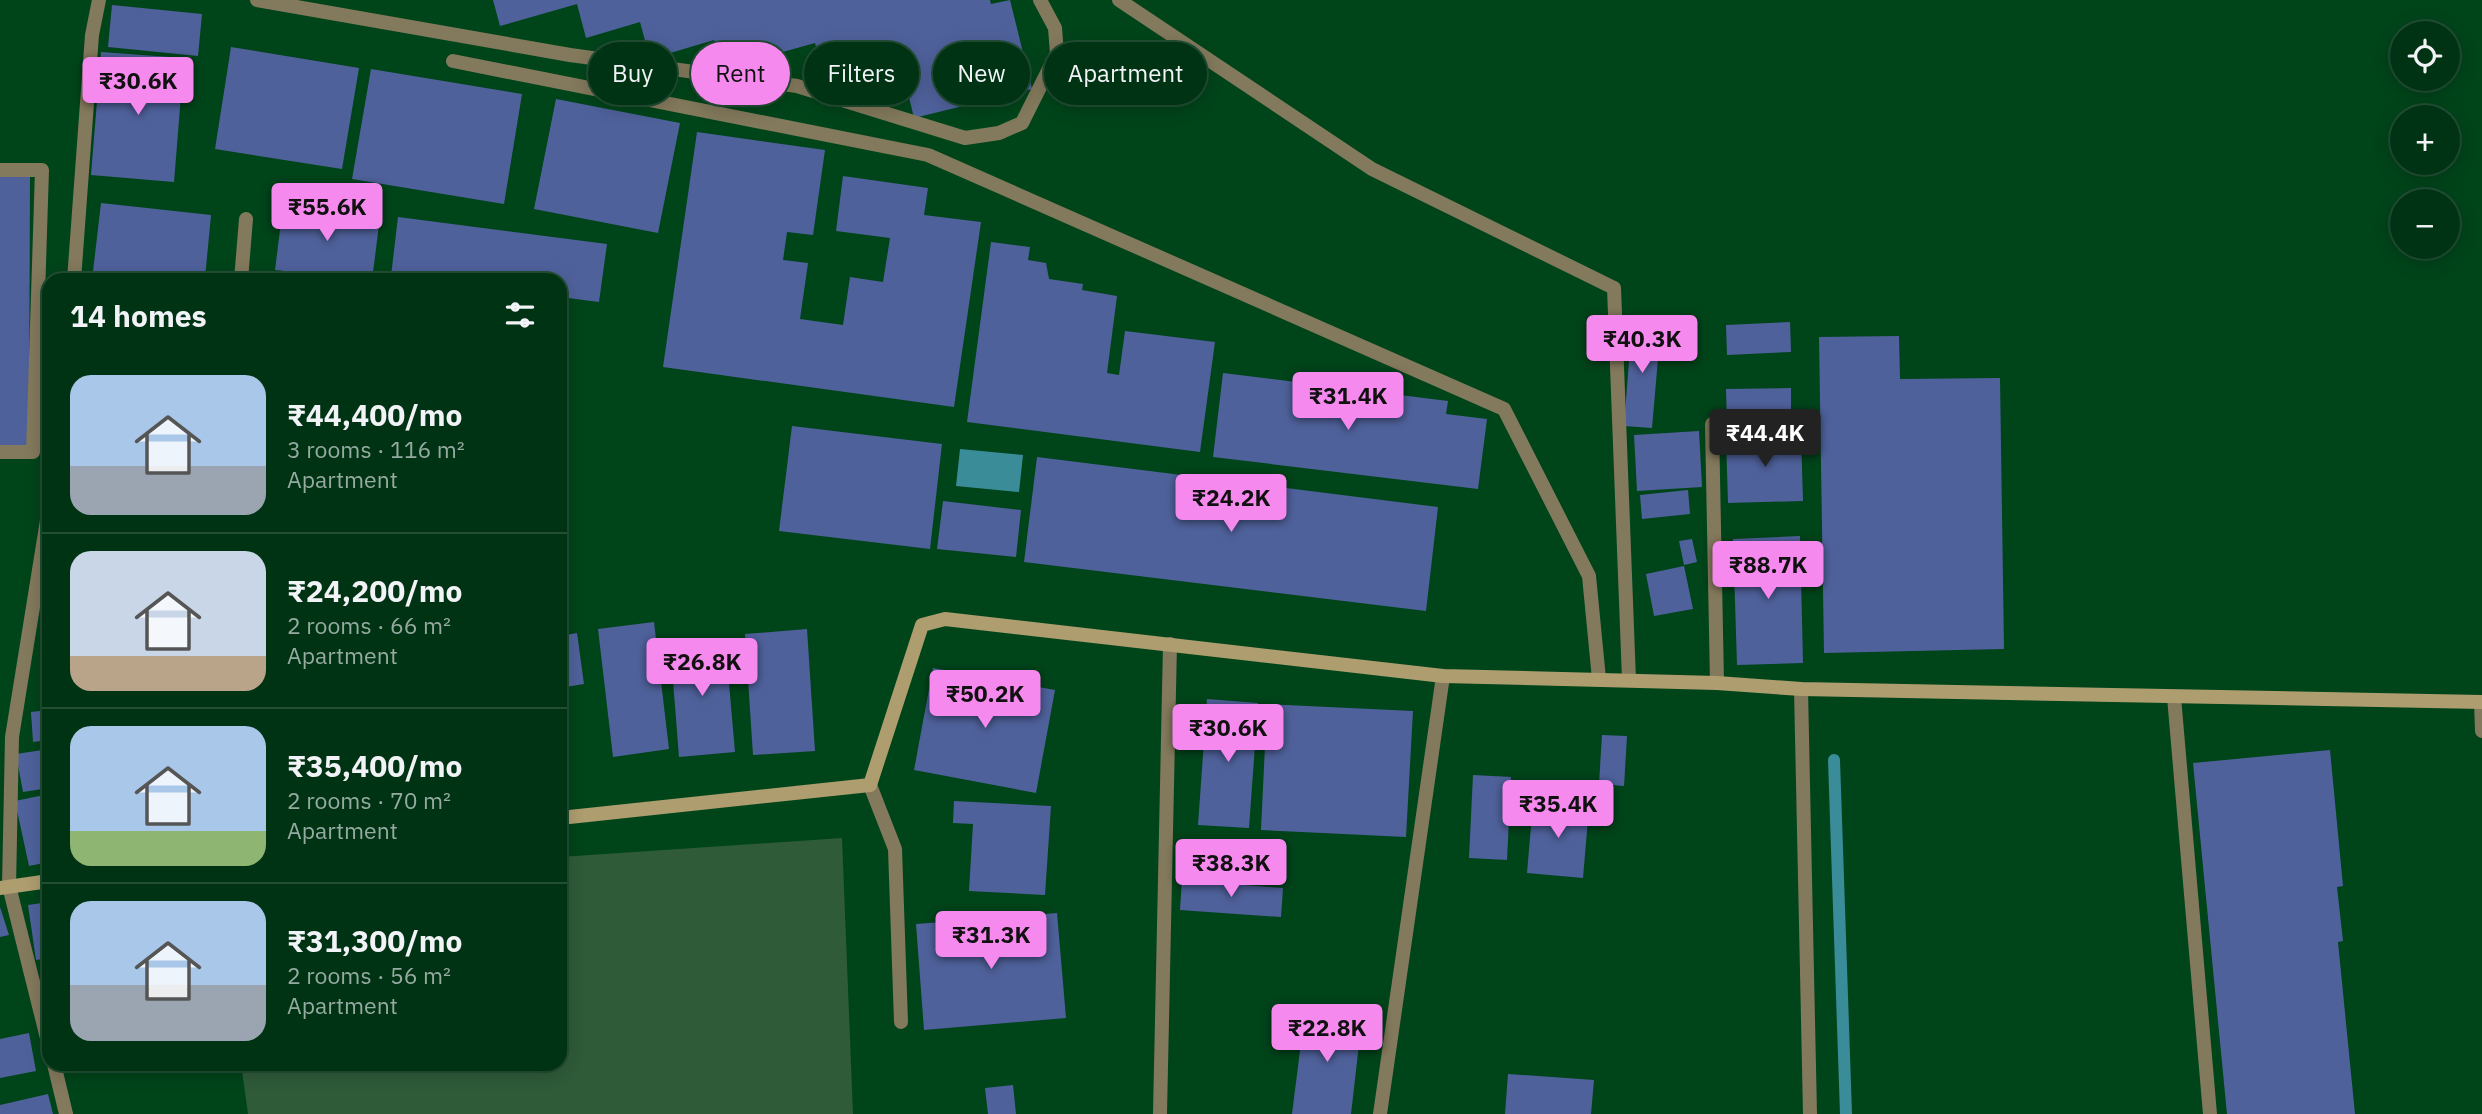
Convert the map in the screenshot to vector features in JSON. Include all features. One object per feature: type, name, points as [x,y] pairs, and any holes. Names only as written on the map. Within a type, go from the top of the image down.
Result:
[{"type":"street","points":[[75,273],[92,35],[99,0]]},
{"type":"street","points":[[257,0],[570,55],[797,86],[965,138],[999,133],[1022,123],[1057,53],[1055,27],[1040,0]]},
{"type":"street","points":[[1119,0],[1373,169],[1614,288],[1629,680]]},
{"type":"street","points":[[453,61],[928,155],[1504,409],[1588,576],[1599,679]]},
{"type":"street","points":[[0,170],[42,170],[33,452],[0,452]]},
{"type":"street","points":[[242,273],[246,219]]},
{"type":"street","points":[[1712,424],[1717,683]]},
{"type":"street","points":[[42,552],[12,737],[5,887],[42,1021]]},
{"type":"street","points":[[901,1022],[895,849],[870,785],[922,625],[946,618],[1443,676],[1717,683],[1801,689],[2482,702],[2482,732]]},
{"type":"street","points":[[1160,1114],[1170,644]]},
{"type":"street","points":[[1380,1114],[1443,676]]},
{"type":"street","points":[[1801,689],[1811,1114]]},
{"type":"street","points":[[2175,697],[2210,1114]]},
{"type":"street","points":[[567,817],[870,785]]},
{"type":"street","points":[[5,887],[42,882]]},
{"type":"street","points":[[56,1071],[66,1114]]},
{"type":"green space","points":[[842,838],[853,1114],[248,1114],[242,1071],[567,1071],[567,857]]},
{"type":"water","points":[[960,449],[1023,455],[1019,492],[956,486]]},
{"type":"building","points":[[493,0],[990,0],[991,4],[1010,0],[1020,42],[933,42],[933,105],[967,105],[914,118],[911,105],[919,105],[919,42],[804,42],[804,46],[790,50],[790,42],[714,40],[691,42],[691,47],[677,51],[677,42],[645,42],[640,22],[586,38],[577,4],[500,26]]},
{"type":"building","points":[[112,5],[202,14],[198,56],[108,47]]},
{"type":"building","points":[[231,47],[359,68],[342,169],[215,149]]},
{"type":"building","points":[[101,52],[184,58],[174,182],[91,175]]},
{"type":"building","points":[[371,69],[522,94],[504,204],[352,179]]},
{"type":"building","points":[[556,99],[680,123],[658,233],[534,209]]},
{"type":"building","points":[[697,132],[825,150],[813,235],[787,232],[783,260],[808,263],[800,319],[843,325],[850,277],[883,282],[890,238],[836,231],[843,176],[928,188],[924,215],[981,222],[954,407],[663,367]]},
{"type":"building","points":[[0,174],[30,174],[29,445],[0,445]]},
{"type":"building","points":[[101,203],[211,215],[205,273],[93,273]]},
{"type":"building","points":[[283,206],[380,217],[373,273],[304,273],[275,270]]},
{"type":"building","points":[[398,217],[607,244],[599,302],[567,298],[567,273],[391,273]]},
{"type":"building","points":[[991,242],[1030,247],[1028,260],[1046,263],[1049,279],[1083,284],[1082,290],[1117,296],[1107,373],[1119,375],[1125,331],[1215,342],[1200,452],[967,422]]},
{"type":"building","points":[[1632,322],[1661,324],[1652,428],[1624,426]]},
{"type":"building","points":[[1790,322],[1791,352],[1727,355],[1726,325]]},
{"type":"building","points":[[1899,336],[1900,379],[2000,378],[2004,649],[1824,653],[1819,337]]},
{"type":"building","points":[[1223,373],[1448,401],[1446,414],[1487,419],[1478,489],[1213,457]]},
{"type":"building","points":[[1791,388],[1791,421],[1727,422],[1726,389]]},
{"type":"building","points":[[792,426],[942,444],[930,549],[779,531]]},
{"type":"building","points":[[1699,431],[1702,487],[1637,491],[1634,435]]},
{"type":"building","points":[[1801,435],[1803,501],[1728,503],[1726,438]]},
{"type":"building","points":[[1037,457],[1438,507],[1426,611],[1024,562]]},
{"type":"building","points":[[1688,490],[1690,514],[1642,519],[1640,495]]},
{"type":"building","points":[[943,501],[1021,510],[1016,557],[937,549]]},
{"type":"building","points":[[1800,536],[1803,663],[1737,665],[1733,539]]},
{"type":"building","points":[[1692,539],[1697,562],[1684,565],[1679,541]]},
{"type":"building","points":[[1684,566],[1693,609],[1654,616],[1646,574]]},
{"type":"building","points":[[654,622],[669,749],[613,757],[598,629]]},
{"type":"building","points":[[807,629],[815,751],[753,755],[745,634]]},
{"type":"building","points":[[577,633],[584,684],[567,687],[567,635]]},
{"type":"building","points":[[725,638],[735,752],[679,757],[670,643]]},
{"type":"building","points":[[933,668],[1055,690],[1036,793],[914,770]]},
{"type":"building","points":[[1207,699],[1258,703],[1249,828],[1198,825]]},
{"type":"building","points":[[1267,704],[1413,711],[1406,837],[1261,830]]},
{"type":"building","points":[[42,711],[42,741],[33,742],[31,712]]},
{"type":"building","points":[[1602,735],[1627,736],[1624,786],[1599,784]]},
{"type":"building","points":[[42,750],[42,789],[23,792],[16,754]]},
{"type":"building","points":[[2330,750],[2343,886],[2337,887],[2343,941],[2338,942],[2355,1114],[2227,1114],[2193,763]]},
{"type":"building","points":[[1473,775],[1511,777],[1507,860],[1469,858]]},
{"type":"building","points":[[42,795],[42,863],[29,866],[15,801]]},
{"type":"building","points":[[954,801],[1051,806],[1045,895],[969,891],[973,824],[953,823]]},
{"type":"building","points":[[1533,803],[1589,807],[1583,878],[1527,873]]},
{"type":"building","points":[[1192,843],[1251,850],[1248,876],[1190,869]]},
{"type":"building","points":[[1182,880],[1283,888],[1281,917],[1180,910]]},
{"type":"building","points":[[42,903],[42,959],[36,960],[28,905]]},
{"type":"building","points":[[0,907],[9,935],[0,937]]},
{"type":"building","points":[[1057,913],[1066,1018],[924,1030],[916,924]]},
{"type":"building","points":[[1305,1011],[1362,1018],[1351,1114],[1292,1114]]},
{"type":"building","points":[[29,1033],[36,1071],[0,1078],[0,1039]]},
{"type":"building","points":[[1508,1074],[1594,1080],[1591,1114],[1505,1114]]},
{"type":"building","points":[[1013,1085],[1016,1114],[988,1114],[985,1088]]},
{"type":"building","points":[[48,1094],[53,1114],[0,1114],[0,1105]]},
{"type":"waterway","points":[[1834,760],[1846,1114]]}]
